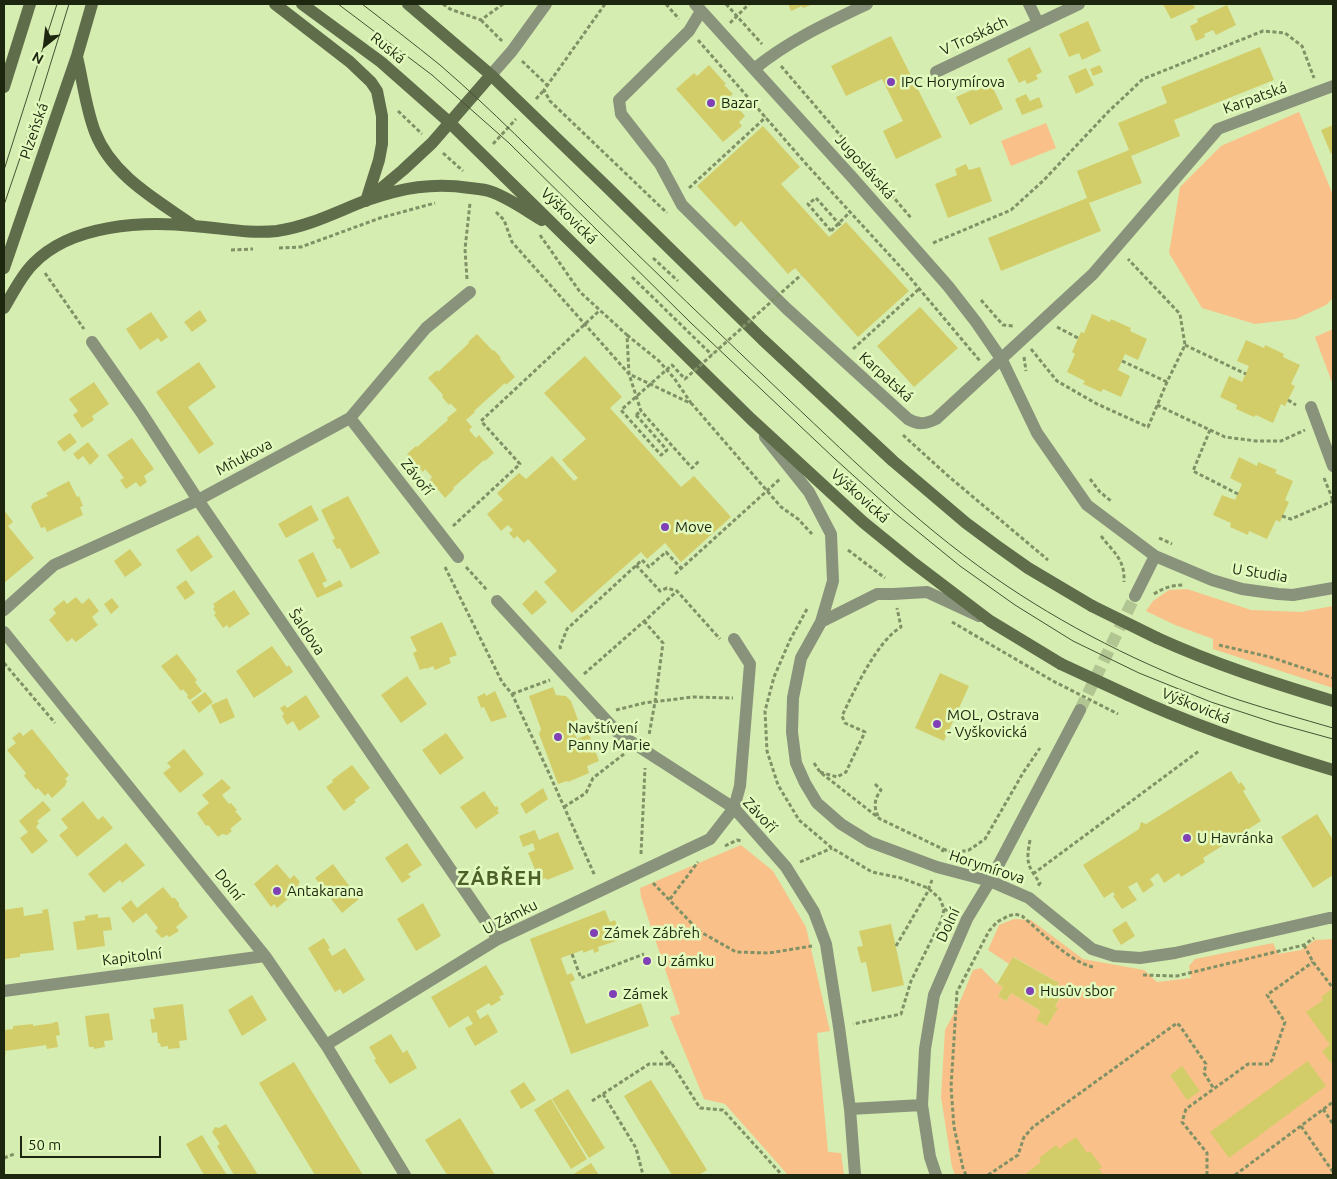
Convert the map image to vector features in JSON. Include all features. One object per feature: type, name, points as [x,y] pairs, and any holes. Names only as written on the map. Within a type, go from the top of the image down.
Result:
[{"type":"street","points":[[4,87],[30,4]]},
{"type":"street","name":"Plzeňská","points":[[4,268],[77,56],[92,4]]},
{"type":"street","points":[[275,4],[350,62],[371,82],[377,91],[382,116],[382,144],[366,201]]},
{"type":"street","name":"Ruská","points":[[302,4],[381,62],[449,122]]},
{"type":"street","points":[[408,4],[491,75],[762,339],[906,472],[997,546],[1028,568],[1092,606],[1157,638],[1228,667],[1333,701]]},
{"type":"street","points":[[366,201],[432,143],[512,51],[546,4]]},
{"type":"street","points":[[754,69],[771,55],[813,30],[867,4]]},
{"type":"street","points":[[1029,4],[1038,23]]},
{"type":"street","name":"V Troskách","points":[[936,72],[1079,4]]},
{"type":"street","name":"Karpatská","points":[[698,7],[689,30],[619,100],[621,114],[660,164],[682,206],[779,302],[908,419],[919,423],[936,419],[1094,274],[1218,129],[1333,86]]},
{"type":"street","name":"Jugoslávská","points":[[698,7],[948,286],[1002,360],[1037,432],[1087,505],[1155,556]]},
{"type":"street","points":[[77,56],[95,131],[107,155],[133,183],[194,226]]},
{"type":"street","name":"Výškovická","points":[[449,122],[750,419],[884,540],[990,621],[1061,664],[1128,695],[1207,729],[1333,770]]},
{"type":"street","points":[[4,308],[25,274],[51,248],[92,232],[126,226],[149,225],[194,226],[251,232],[283,230],[314,222],[366,201],[418,186],[462,186],[488,191],[507,199],[562,232]]},
{"type":"street","name":"Mňukova","points":[[4,610],[54,565],[198,500],[350,418],[426,328],[470,292]]},
{"type":"street","name":"Šaldova","points":[[92,342],[498,939]]},
{"type":"street","points":[[1311,407],[1333,466]]},
{"type":"street","name":"Závoří","points":[[350,418],[458,557]]},
{"type":"street","name":"Horymírova","points":[[750,419],[808,492],[831,534],[833,581],[820,622],[801,658],[793,698],[792,732],[796,763],[805,783],[817,803],[841,824],[870,842],[937,868],[990,881],[1029,898],[1092,949],[1114,956],[1140,958],[1175,953],[1333,918]]},
{"type":"street","points":[[1135,596],[1155,556]]},
{"type":"street","name":"U Studia","points":[[1155,556],[1212,580],[1248,590],[1293,595],[1333,588]]},
{"type":"street","points":[[820,622],[877,594],[927,592],[990,621]]},
{"type":"street","name":"Závoří","points":[[497,601],[619,734],[734,808],[786,867],[814,912],[826,944],[850,1109],[855,1175]]},
{"type":"street","name":"Dolní","points":[[4,632],[265,956],[326,1045],[405,1175]]},
{"type":"street","points":[[729,641],[750,664],[740,786],[734,808]]},
{"type":"street","name":"Dolní","points":[[936,1175],[930,1156],[922,1106],[925,1049],[934,994],[967,919],[990,881],[1080,710]]},
{"type":"street","name":"U Zámku","points":[[326,1045],[498,939],[710,839],[734,808]]},
{"type":"street","name":"Kapitolní","points":[[4,991],[265,956]]},
{"type":"street","points":[[850,1109],[922,1106]]},
{"type":"path","points":[[443,4],[450,9],[481,20],[503,4]]},
{"type":"path","points":[[666,4],[919,289],[988,372]]},
{"type":"path","points":[[726,4],[914,221]]},
{"type":"path","points":[[720,33],[749,4]]},
{"type":"path","points":[[927,236],[933,243],[1011,210],[1044,180],[1108,112],[1143,79],[1263,31],[1285,33],[1302,46],[1316,84]]},
{"type":"path","points":[[464,173],[544,90]]},
{"type":"path","points":[[664,210],[766,117]]},
{"type":"path","points":[[841,226],[816,198],[808,204],[831,230],[850,212]]},
{"type":"path","points":[[464,201],[471,201]]},
{"type":"path","points":[[271,248],[301,248],[380,218],[428,204],[443,202]]},
{"type":"path","points":[[494,209],[504,220],[512,242],[629,374],[692,404]]},
{"type":"path","points":[[537,232],[580,292],[659,361],[674,378],[692,404],[781,507],[798,519],[819,541],[837,542],[890,582],[901,627],[892,632],[877,650],[842,716],[844,722],[866,732],[846,772],[837,777],[820,772]]},
{"type":"path","points":[[231,250],[261,249]]},
{"type":"path","points":[[1123,264],[1134,252]]},
{"type":"path","points":[[1026,374],[1024,356],[1030,348],[1057,381],[1097,404],[1148,427],[1185,345],[1180,314],[1128,259]]},
{"type":"path","points":[[45,272],[92,342]]},
{"type":"path","points":[[641,411],[636,415],[667,450],[662,455],[621,410],[672,365],[685,378],[801,275]]},
{"type":"path","points":[[632,277],[712,354]]},
{"type":"path","points":[[842,359],[919,289]]},
{"type":"path","points":[[977,296],[1003,326],[1015,327]]},
{"type":"path","points":[[442,536],[520,464],[481,421],[600,310]]},
{"type":"path","points":[[1063,320],[1056,327],[1078,338]]},
{"type":"path","points":[[627,335],[629,374],[641,411],[692,468],[700,460]]},
{"type":"path","points":[[1185,345],[1246,374]]},
{"type":"path","points":[[1122,361],[1167,382]]},
{"type":"path","points":[[1158,405],[1225,437],[1256,441],[1281,441],[1305,430]]},
{"type":"path","points":[[1210,430],[1193,471],[1238,494]]},
{"type":"path","points":[[1088,476],[1100,492],[1114,503]]},
{"type":"path","points":[[675,574],[782,477]]},
{"type":"path","points":[[1282,516],[1291,519],[1333,501]]},
{"type":"path","points":[[1100,536],[1124,567],[1124,584]]},
{"type":"path","points":[[1155,536],[1172,544]]},
{"type":"path","points":[[563,656],[560,647],[567,629],[642,560],[649,567],[666,552],[681,568]]},
{"type":"path","points":[[458,557],[497,601]]},
{"type":"path","points":[[442,561],[502,682],[512,694],[595,877],[603,874]]},
{"type":"path","points":[[636,565],[660,591],[668,588],[677,591],[729,641]]},
{"type":"path","points":[[512,694],[569,679],[644,621],[677,591]]},
{"type":"path","points":[[809,606],[790,640],[774,677],[764,711],[767,751],[778,784],[799,820],[832,848],[872,872],[901,878],[928,888],[940,899],[944,909],[942,919],[912,982],[901,1014],[839,1027]]},
{"type":"path","points":[[945,619],[1053,681],[1118,714]]},
{"type":"path","points":[[644,621],[663,643],[646,752],[640,872],[670,899],[699,931],[736,952],[769,953],[826,944]]},
{"type":"path","points":[[1217,645],[1270,657],[1333,678]]},
{"type":"path","points":[[4,663],[55,723]]},
{"type":"path","points":[[734,690],[734,698]]},
{"type":"path","points":[[601,713],[655,702],[693,697],[768,700]]},
{"type":"path","points":[[812,759],[820,772],[880,819],[953,852],[969,850],[984,839],[1045,742]]},
{"type":"path","points":[[1033,874],[1200,751]]},
{"type":"path","points":[[564,807],[586,793],[593,778],[626,752]]},
{"type":"path","points":[[875,784],[881,790],[875,798],[875,810],[880,819]]},
{"type":"path","points":[[1015,914],[1040,883],[1028,867],[1028,850],[1031,834]]},
{"type":"path","points":[[720,848],[738,840],[744,842]]},
{"type":"path","points":[[786,867],[832,848]]},
{"type":"path","points":[[896,946],[928,888],[943,849]]},
{"type":"path","points":[[670,899],[703,856],[694,860]]},
{"type":"path","points":[[966,1175],[954,1126],[951,1087],[957,992],[989,931],[997,922],[1008,916],[1015,914],[1022,916],[1073,960],[1096,968]]},
{"type":"path","points":[[1142,975],[1177,976],[1304,945],[1318,935]]},
{"type":"path","points":[[1304,945],[1313,962],[1333,988]]},
{"type":"path","points":[[572,954],[580,978],[644,954]]},
{"type":"path","points":[[1208,1175],[1207,1153],[1182,1122],[1186,1109],[1248,1064],[1268,1064],[1272,1060],[1285,1022],[1267,995],[1313,962]]},
{"type":"path","points":[[988,1175],[1018,1155],[1024,1137],[1033,1127],[1177,1023],[1206,1064],[1204,1074],[1214,1088]]},
{"type":"path","points":[[661,1051],[672,1064],[700,1108],[723,1110],[782,1175]]},
{"type":"path","points":[[592,1101],[649,1064],[672,1064]]},
{"type":"path","points":[[603,1094],[636,1148],[643,1175]]},
{"type":"path","points":[[1235,1175],[1333,1102]]},
{"type":"path","points":[[1323,1109],[1333,1124]]},
{"type":"path","points":[[1301,1126],[1333,1172]]},
{"type":"path","points":[[4,1158],[14,1154]]},
{"type":"shaded area","points":[[1299,112],[1333,195],[1333,298],[1326,305],[1296,319],[1255,324],[1202,308],[1169,253],[1180,187],[1221,146]]},
{"type":"shaded area","points":[[1046,123],[1056,148],[1011,166],[1001,141]]},
{"type":"shaded area","points":[[1333,329],[1333,385],[1315,337]]},
{"type":"shaded area","points":[[1187,589],[1251,610],[1301,612],[1333,606],[1333,688],[1213,649],[1213,639],[1175,625],[1146,611],[1153,601],[1169,590]]},
{"type":"shaded area","points":[[741,845],[773,871],[806,927],[830,1031],[817,1033],[828,1152],[841,1153],[844,1175],[788,1175],[725,1104],[704,1099],[670,1017],[680,1014],[641,897],[640,888]]},
{"type":"shaded area","points":[[1014,919],[1031,920],[1083,959],[1144,970],[1157,982],[1191,978],[1189,966],[1195,959],[1273,943],[1278,954],[1301,950],[1315,940],[1333,939],[1333,1175],[955,1175],[952,1167],[941,1097],[945,1030],[959,1004],[973,970],[981,968],[997,984],[1003,987],[998,996],[1006,1001],[1011,993],[1041,1011],[1047,1026],[1057,1009],[1055,1007],[1062,994],[1056,989],[1059,983],[1014,957],[1009,964],[988,950],[999,925]]},
{"type":"building","points":[[788,4],[813,4],[791,11]]},
{"type":"building","points":[[1163,4],[1193,4],[1195,8],[1171,19]]},
{"type":"building","points":[[1227,5],[1236,25],[1216,35],[1213,30],[1204,34],[1205,37],[1196,41],[1190,26],[1198,22],[1197,19]]},
{"type":"building","points":[[1088,21],[1101,51],[1082,60],[1079,53],[1069,57],[1059,34]]},
{"type":"building","points":[[891,36],[942,137],[896,159],[883,131],[903,121],[882,79],[846,96],[831,66]]},
{"type":"building","points":[[1030,47],[1042,72],[1036,75],[1038,79],[1027,84],[1025,80],[1019,83],[1007,59]]},
{"type":"building","points":[[1260,47],[1274,80],[1174,120],[1180,136],[1131,156],[1142,183],[1089,203],[1101,231],[1001,271],[988,238],[1087,198],[1077,171],[1129,150],[1118,123],[1167,103],[1161,87]]},
{"type":"building","points":[[709,65],[726,84],[724,85],[733,94],[729,97],[745,116],[739,122],[742,126],[723,142],[676,89],[694,73],[697,76]]},
{"type":"building","points":[[1100,65],[1103,72],[1093,76],[1090,69]]},
{"type":"building","points":[[1086,68],[1094,85],[1076,94],[1068,76]]},
{"type":"building","points":[[991,84],[1003,109],[970,125],[956,97]]},
{"type":"building","points":[[1026,94],[1030,101],[1039,97],[1043,107],[1022,115],[1015,99]]},
{"type":"building","points":[[1333,125],[1333,153],[1331,154],[1321,130]]},
{"type":"building","points":[[763,126],[800,167],[781,184],[829,237],[846,222],[909,291],[858,337],[795,268],[788,274],[741,221],[735,227],[697,186]]},
{"type":"building","points":[[966,164],[969,170],[980,167],[992,201],[948,218],[935,184],[957,175],[955,169]]},
{"type":"building","points":[[920,307],[958,348],[914,387],[877,346]]},
{"type":"building","points":[[200,310],[207,321],[192,332],[184,322]]},
{"type":"building","points":[[151,312],[168,337],[161,342],[158,338],[140,350],[126,329]]},
{"type":"building","points":[[1092,314],[1110,322],[1111,319],[1131,328],[1130,331],[1147,339],[1138,360],[1125,354],[1118,370],[1130,376],[1121,397],[1103,389],[1101,392],[1083,384],[1085,381],[1067,372],[1075,354],[1072,352],[1081,332],[1084,333]]},
{"type":"building","points":[[477,334],[494,350],[515,377],[506,385],[505,383],[466,420],[472,427],[469,430],[476,438],[479,435],[494,453],[453,488],[445,498],[430,480],[432,477],[425,469],[423,472],[407,454],[448,420],[447,418],[457,410],[450,403],[449,405],[428,378],[437,370],[438,372]]},
{"type":"building","points":[[1246,340],[1264,348],[1265,345],[1284,354],[1283,357],[1300,365],[1291,384],[1295,386],[1285,406],[1281,404],[1273,423],[1236,409],[1237,405],[1220,397],[1229,376],[1242,382],[1249,366],[1237,361]]},
{"type":"building","points":[[585,356],[622,397],[610,408],[681,487],[694,476],[731,517],[681,562],[665,543],[647,559],[641,552],[572,613],[544,582],[557,571],[528,539],[524,543],[517,536],[514,539],[509,533],[513,530],[508,525],[501,531],[487,514],[503,500],[497,493],[519,473],[526,479],[552,456],[574,481],[578,478],[562,460],[586,439],[544,393]]},
{"type":"building","points":[[199,362],[216,387],[188,407],[214,444],[199,454],[156,392]]},
{"type":"building","points":[[94,382],[109,404],[92,416],[94,420],[82,428],[73,415],[78,411],[69,399]]},
{"type":"building","points":[[70,433],[77,442],[64,452],[57,442]]},
{"type":"building","points":[[132,438],[154,469],[144,476],[147,482],[140,487],[136,482],[126,489],[120,480],[124,478],[107,455]]},
{"type":"building","points":[[88,442],[99,456],[90,465],[83,456],[78,460],[73,454]]},
{"type":"building","points":[[1239,457],[1257,466],[1258,462],[1277,470],[1275,473],[1293,481],[1285,500],[1289,502],[1280,522],[1276,520],[1267,539],[1249,531],[1248,535],[1230,527],[1231,523],[1213,515],[1222,495],[1235,500],[1242,484],[1230,478]]},
{"type":"building","points":[[69,481],[77,497],[79,496],[83,506],[80,507],[83,515],[47,532],[45,527],[41,528],[31,507],[33,503],[48,496],[46,493]]},
{"type":"building","points":[[348,496],[380,553],[351,569],[340,548],[337,549],[332,540],[335,539],[321,510]]},
{"type":"building","points":[[311,505],[319,520],[286,538],[278,524]]},
{"type":"building","points":[[4,510],[13,522],[8,526],[34,558],[4,583]]},
{"type":"building","points":[[198,535],[213,557],[191,572],[176,550]]},
{"type":"building","points":[[130,549],[142,565],[125,577],[114,561]]},
{"type":"building","points":[[313,552],[327,581],[322,583],[325,588],[340,580],[343,586],[317,598],[298,560]]},
{"type":"building","points":[[186,580],[195,593],[185,600],[176,587]]},
{"type":"building","points":[[234,590],[250,614],[229,628],[227,625],[223,628],[214,615],[216,613],[213,609],[215,607],[213,604]]},
{"type":"building","points":[[536,590],[547,602],[532,615],[522,604]]},
{"type":"building","points":[[76,597],[82,604],[89,598],[99,611],[92,617],[98,625],[76,642],[72,638],[67,642],[49,620],[56,613],[53,609],[64,600],[67,604]]},
{"type":"building","points":[[112,598],[119,607],[111,614],[104,604]]},
{"type":"building","points":[[442,622],[457,655],[449,658],[451,663],[435,670],[433,666],[420,670],[413,653],[417,651],[410,637]]},
{"type":"building","points":[[272,646],[287,667],[289,665],[293,672],[254,698],[236,671]]},
{"type":"building","points":[[177,654],[197,680],[195,682],[202,691],[190,700],[183,689],[181,691],[161,666]]},
{"type":"building","points":[[940,673],[969,686],[944,741],[915,728]]},
{"type":"building","points":[[407,676],[427,704],[401,723],[381,695]]},
{"type":"building","name":"Navštívení Panny Marie","points":[[553,687],[556,695],[566,696],[571,701],[578,720],[571,723],[577,739],[589,734],[599,761],[587,766],[589,773],[558,784],[539,734],[541,729],[529,696]]},
{"type":"building","points":[[495,691],[507,717],[491,722],[484,707],[481,708],[477,697],[485,693],[486,696]]},
{"type":"building","points":[[205,692],[213,702],[199,713],[191,702]]},
{"type":"building","points":[[306,695],[320,717],[299,731],[293,721],[287,725],[280,708],[285,705],[287,708]]},
{"type":"building","points":[[227,698],[235,717],[220,724],[211,705]]},
{"type":"building","points":[[32,729],[69,775],[65,779],[67,781],[65,786],[52,798],[48,793],[45,796],[38,788],[36,790],[24,776],[26,773],[7,750],[16,743],[12,738],[20,732],[23,736]]},
{"type":"building","points":[[446,733],[464,758],[440,775],[422,750]]},
{"type":"building","points":[[184,749],[204,774],[180,793],[163,773],[171,767],[167,763]]},
{"type":"building","points":[[352,765],[370,788],[354,800],[356,802],[344,811],[326,787]]},
{"type":"building","points":[[1231,771],[1239,784],[1241,782],[1246,789],[1243,791],[1261,821],[1203,858],[1205,862],[1181,877],[1179,873],[1164,883],[1158,873],[1150,879],[1154,885],[1143,893],[1137,882],[1128,887],[1137,900],[1122,909],[1113,896],[1115,895],[1113,892],[1104,898],[1083,865],[1139,829],[1141,822],[1146,824]]},
{"type":"building","points":[[222,779],[231,788],[222,795],[237,810],[235,811],[242,819],[230,829],[232,831],[227,835],[222,834],[218,837],[208,825],[206,826],[197,813],[209,803],[202,795]]},
{"type":"building","points":[[543,788],[548,799],[526,814],[520,804]]},
{"type":"building","points":[[484,791],[495,807],[497,806],[499,813],[476,829],[460,807]]},
{"type":"building","points":[[43,801],[51,810],[37,821],[39,823],[36,827],[48,841],[32,854],[20,838],[28,832],[19,821]]},
{"type":"building","points":[[83,801],[98,820],[103,816],[113,828],[77,857],[59,835],[68,828],[61,819]]},
{"type":"building","points":[[1317,814],[1333,840],[1333,875],[1313,888],[1281,837]]},
{"type":"building","points":[[535,830],[539,840],[558,832],[574,869],[547,880],[546,878],[541,880],[528,853],[535,850],[533,843],[523,847],[519,836]]},
{"type":"building","points":[[126,843],[145,865],[122,883],[120,880],[104,893],[88,874]]},
{"type":"building","points":[[407,843],[422,865],[408,874],[411,877],[402,883],[385,858]]},
{"type":"building","points":[[277,864],[290,879],[294,875],[300,882],[298,884],[301,888],[277,908],[274,904],[271,907],[254,884]]},
{"type":"building","points":[[333,864],[359,899],[342,913],[315,878]]},
{"type":"building","points":[[163,887],[172,898],[175,898],[188,917],[176,927],[179,931],[169,937],[167,935],[162,938],[155,931],[158,928],[146,913],[133,923],[121,908],[131,900],[137,908]]},
{"type":"building","points":[[423,903],[441,936],[416,951],[397,919]]},
{"type":"building","points":[[23,907],[24,916],[43,913],[42,910],[48,909],[54,950],[20,954],[20,957],[5,959],[4,910]]},
{"type":"building","points":[[605,910],[610,922],[615,920],[622,939],[598,947],[599,951],[594,953],[593,949],[583,953],[583,950],[561,958],[567,975],[572,973],[575,980],[570,982],[586,1024],[641,1003],[649,1026],[571,1054],[530,939]]},
{"type":"building","points":[[98,914],[98,918],[110,917],[112,930],[103,931],[105,946],[77,950],[73,922],[85,920],[85,916]]},
{"type":"building","points":[[1126,921],[1135,936],[1121,945],[1112,930]]},
{"type":"building","points":[[891,924],[904,985],[872,992],[866,962],[861,963],[857,947],[863,946],[859,931]]},
{"type":"building","points":[[324,938],[332,956],[345,948],[365,980],[343,994],[340,989],[335,992],[308,948]]},
{"type":"building","name":"Husův sbor","points":[[1013,957],[1059,983],[1056,989],[1062,993],[1055,1007],[1058,1008],[1047,1026],[1036,1020],[1041,1011],[1011,993],[1006,1001],[998,996],[1003,987],[997,984]]},
{"type":"building","points":[[486,965],[504,994],[499,997],[501,1000],[491,1006],[489,1003],[476,1011],[480,1019],[488,1014],[498,1032],[475,1046],[465,1028],[473,1024],[468,1016],[449,1028],[431,997]]},
{"type":"building","points":[[1333,988],[1333,1062],[1331,1063],[1322,1051],[1330,1045],[1306,1012],[1323,1000],[1321,997]]},
{"type":"building","points":[[252,995],[267,1020],[242,1036],[228,1010]]},
{"type":"building","points":[[183,1004],[187,1040],[179,1041],[180,1048],[168,1049],[168,1046],[161,1047],[160,1043],[158,1043],[157,1032],[152,1033],[150,1019],[155,1019],[153,1008]]},
{"type":"building","points":[[109,1013],[113,1040],[104,1041],[105,1047],[94,1049],[94,1047],[89,1047],[85,1016]]},
{"type":"building","points":[[58,1022],[60,1035],[56,1036],[58,1047],[47,1049],[46,1045],[5,1051],[6,1054],[4,1054],[4,1030],[13,1029],[13,1026],[33,1024],[33,1026]]},
{"type":"building","points":[[391,1034],[403,1053],[407,1050],[417,1068],[390,1084],[374,1060],[376,1059],[369,1047]]},
{"type":"building","points":[[1308,1061],[1326,1086],[1229,1158],[1210,1132]]},
{"type":"building","points":[[294,1062],[363,1175],[315,1175],[259,1083]]},
{"type":"building","points":[[1182,1066],[1200,1091],[1187,1100],[1170,1075]]},
{"type":"building","points":[[651,1080],[707,1170],[699,1175],[672,1175],[624,1096]]},
{"type":"building","points":[[524,1082],[536,1100],[521,1109],[510,1091]]},
{"type":"building","points":[[568,1089],[605,1148],[589,1158],[552,1099]]},
{"type":"building","points":[[551,1099],[587,1159],[571,1169],[534,1110]]},
{"type":"building","points":[[460,1118],[495,1175],[447,1175],[425,1140]]},
{"type":"building","points":[[226,1124],[258,1175],[234,1175],[217,1146],[220,1144],[212,1132],[215,1127],[219,1128]]},
{"type":"building","points":[[202,1135],[227,1175],[204,1175],[186,1144]]},
{"type":"building","points":[[1076,1137],[1087,1153],[1090,1151],[1102,1167],[1099,1169],[1103,1175],[1025,1174],[1041,1162],[1039,1158],[1056,1145],[1059,1149]]},
{"type":"building","points":[[591,1163],[599,1175],[572,1175]]},
{"type":"tunnel","points":[[1080,710],[1135,596]]},
{"type":"tram line","points":[[4,170],[57,4]]},
{"type":"tram line","points":[[4,205],[69,4]]},
{"type":"tram line","points":[[338,4],[432,75],[509,143],[691,323],[834,458],[895,513],[960,566],[1015,605],[1073,641],[1139,673],[1211,702],[1275,723],[1333,739]]},
{"type":"tram line","points":[[362,4],[459,82],[840,448],[893,497],[977,565],[1062,620],[1090,636],[1149,664],[1239,700],[1333,728]]},
{"type":"place","name":"IPC Horymírova","points":[[891,82]]},
{"type":"place","name":"Bazar","points":[[711,103]]},
{"type":"place","name":"Move","points":[[665,527]]},
{"type":"place","name":"MOL, Ostrava - Vyškovická","points":[[937,724]]},
{"type":"place","name":"Navštívení Panny Marie","points":[[558,737]]},
{"type":"place","name":"U Havránka","points":[[1187,838]]},
{"type":"place","name":"Antakarana","points":[[277,891]]},
{"type":"place","name":"Zámek Zábřeh","points":[[594,933]]},
{"type":"place","name":"U zámku","points":[[647,961]]},
{"type":"place","name":"Husův sbor","points":[[1030,991]]},
{"type":"place","name":"Zámek","points":[[613,994]]},
{"type":"district","name":"ZÁBŘEH","points":[[500,878]]}]
